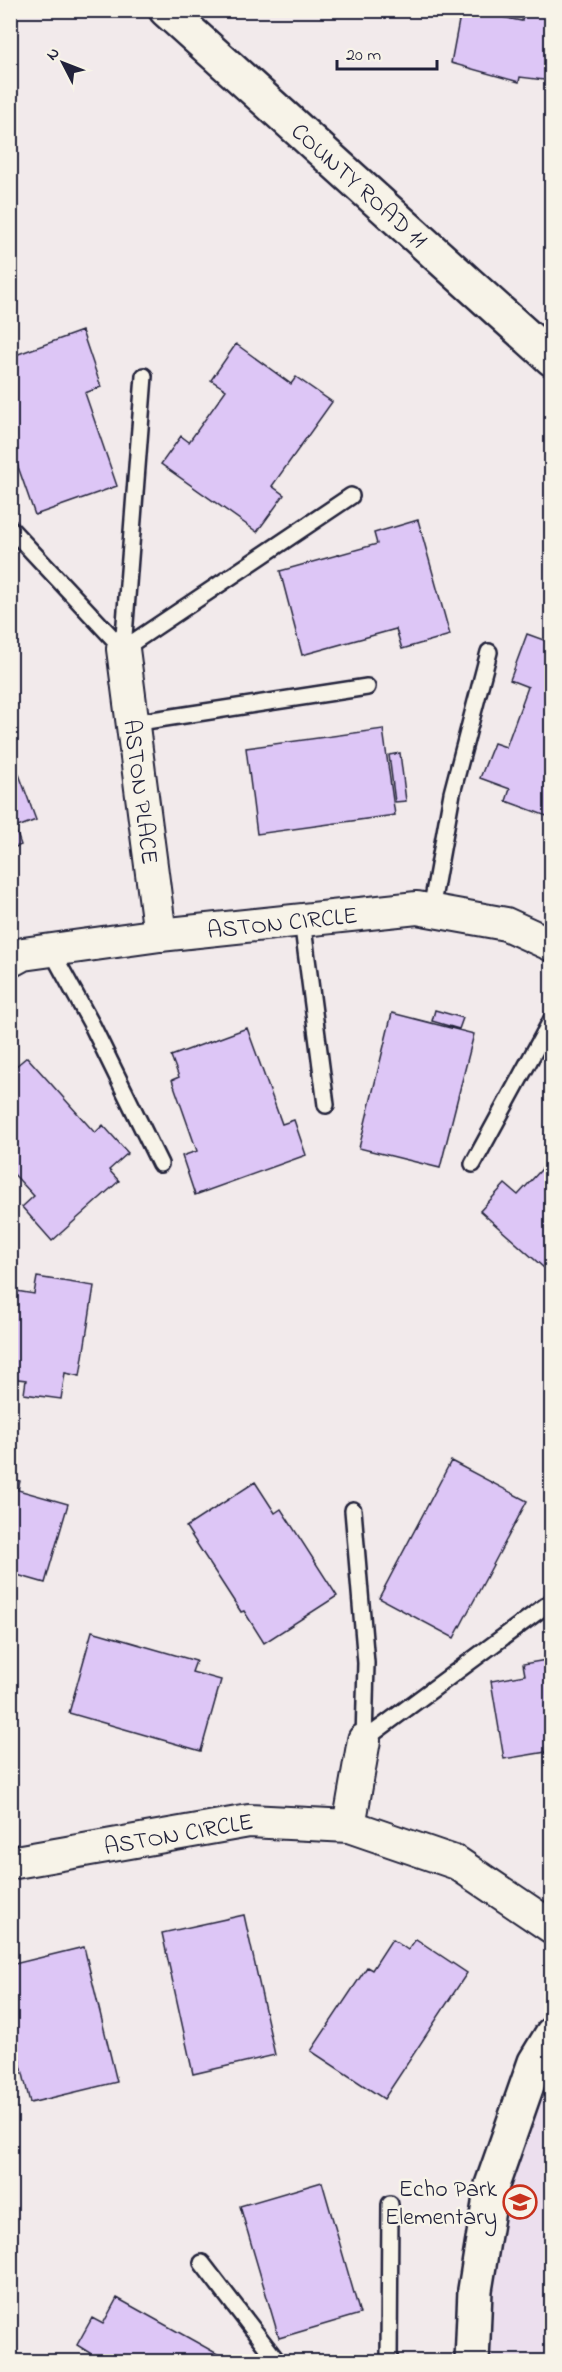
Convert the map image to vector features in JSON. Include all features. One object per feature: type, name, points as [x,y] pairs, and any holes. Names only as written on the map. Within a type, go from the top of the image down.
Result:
[{"type":"street","name":"COUNTY ROAD 11","points":[[166,10],[552,359]]},
{"type":"street","name":"ASTON PLACE","points":[[123,649],[160,935]]},
{"type":"street","name":"ASTON CIRCLE","points":[[10,961],[22,954],[160,935],[417,908],[506,924],[552,945]]},
{"type":"street","points":[[349,1826],[364,1740]]},
{"type":"street","name":"ASTON CIRCLE","points":[[10,1863],[249,1821],[349,1826],[457,1863],[552,1927]]},
{"type":"street","points":[[471,2361],[475,2290],[492,2185],[535,2062],[552,2034]]},
{"type":"lane","points":[[123,649],[144,376]]},
{"type":"lane","points":[[123,649],[351,496]]},
{"type":"lane","points":[[10,528],[123,649]]},
{"type":"lane","points":[[431,910],[452,793],[489,652]]},
{"type":"lane","points":[[133,723],[367,687]]},
{"type":"lane","points":[[302,920],[326,1105]]},
{"type":"lane","points":[[51,950],[92,1025],[160,1164]]},
{"type":"lane","points":[[473,1164],[552,1019]]},
{"type":"lane","points":[[353,1510],[366,1663],[364,1740]]},
{"type":"lane","points":[[364,1740],[552,1601]]},
{"type":"lane","points":[[389,2361],[390,2204]]},
{"type":"lane","points":[[202,2263],[278,2361]]},
{"type":"shaded area","name":"Echo Park Elementary","points":[[551,2034],[551,2361],[472,2362],[475,2290]]},
{"type":"building","points":[[461,10],[498,10],[496,16],[522,21],[524,10],[552,10],[552,81],[520,77],[519,82],[451,63]]},
{"type":"building","points":[[82,331],[101,387],[85,393],[117,486],[35,515],[10,444],[10,357]]},
{"type":"building","points":[[236,344],[291,384],[296,377],[332,402],[272,486],[284,495],[257,532],[161,464],[181,436],[189,442],[226,390],[211,380]]},
{"type":"building","points":[[418,520],[450,635],[402,649],[396,629],[302,655],[280,571],[377,544],[374,533]]},
{"type":"building","points":[[527,634],[552,643],[552,818],[506,801],[510,789],[480,778],[494,743],[506,747],[528,687],[510,680]]},
{"type":"building","points":[[383,729],[395,815],[257,834],[246,748]]},
{"type":"building","points":[[10,750],[36,820],[15,828],[21,845],[10,849]]},
{"type":"building","points":[[400,753],[406,801],[395,802],[389,755]]},
{"type":"building","points":[[435,1010],[463,1018],[459,1029],[432,1021]]},
{"type":"building","points":[[392,1013],[474,1034],[440,1168],[359,1148]]},
{"type":"building","points":[[247,1028],[282,1124],[294,1120],[306,1155],[195,1195],[182,1156],[197,1151],[172,1080],[179,1077],[171,1056]]},
{"type":"building","points":[[27,1057],[95,1133],[103,1125],[128,1153],[109,1170],[119,1181],[52,1241],[22,1207],[34,1196],[10,1170],[10,1071]]},
{"type":"building","points":[[552,1158],[552,1275],[480,1211],[505,1184],[518,1195]]},
{"type":"building","points":[[37,1277],[94,1286],[80,1376],[65,1373],[61,1399],[24,1394],[26,1380],[10,1378],[10,1290],[34,1294]]},
{"type":"building","points":[[451,1461],[527,1501],[454,1638],[379,1598]]},
{"type":"building","points":[[10,1479],[20,1481],[18,1490],[68,1504],[45,1583],[10,1573]]},
{"type":"building","points":[[255,1482],[275,1513],[281,1509],[337,1596],[264,1643],[186,1527]]},
{"type":"building","points":[[92,1631],[196,1661],[192,1672],[221,1680],[201,1751],[69,1713]]},
{"type":"building","points":[[552,1659],[552,1751],[504,1759],[491,1681],[525,1675],[523,1664]]},
{"type":"building","points":[[244,1915],[275,2055],[193,2074],[162,1933]]},
{"type":"building","points":[[392,1939],[408,1950],[416,1939],[467,1973],[384,2099],[311,2051],[367,1967],[372,1970]]},
{"type":"building","points":[[84,1947],[117,2082],[30,2103],[10,2019],[10,1994],[13,1993],[10,1965]]},
{"type":"building","points":[[322,2182],[360,2314],[279,2338],[240,2206]]},
{"type":"building","points":[[117,2298],[232,2362],[86,2362],[90,2353],[77,2345],[92,2318],[103,2324]]},
{"type":"place","name":"Echo Park Elementary","points":[[520,2202]]}]
